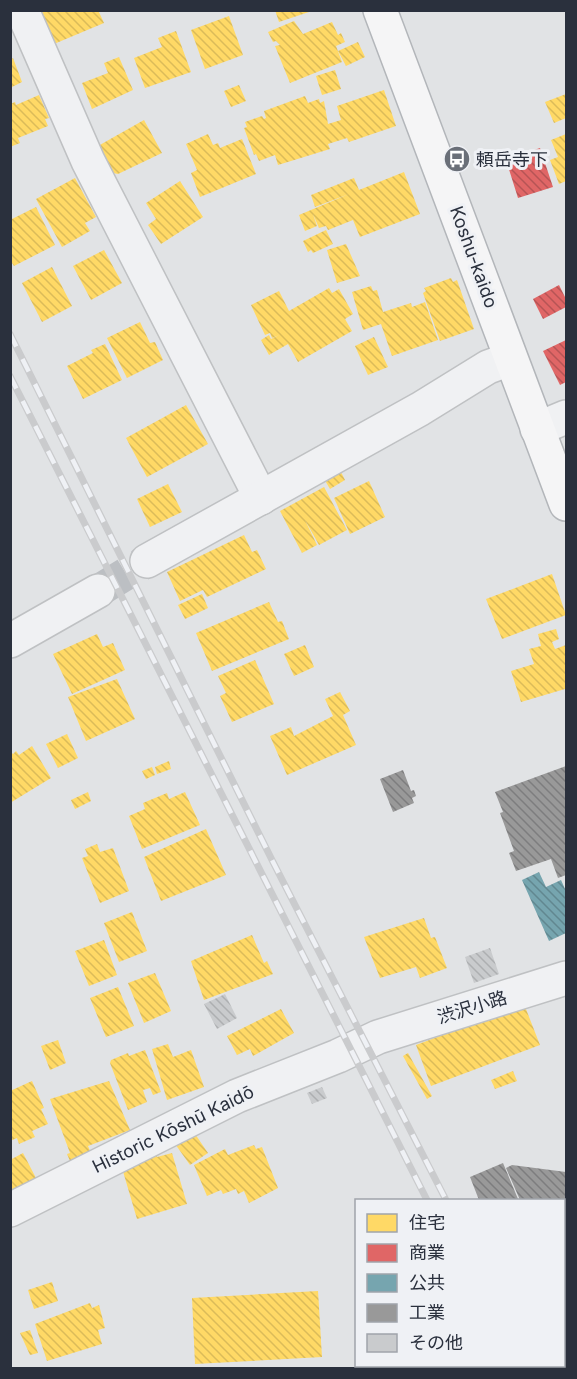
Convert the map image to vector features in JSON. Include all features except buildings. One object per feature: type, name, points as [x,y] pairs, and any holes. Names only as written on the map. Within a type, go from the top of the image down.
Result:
[{"type":"highway","name":"Koshu-kaido","points":[[380,10],[510,359],[567,504]]},
{"type":"street","points":[[22,32],[261,498]]},
{"type":"street","points":[[147,561],[420,409],[488,367],[510,359]]},
{"type":"street","points":[[537,429],[567,417]]},
{"type":"street","points":[[10,641],[98,591]]},
{"type":"street","name":"渋沢小路","points":[[338,1056],[378,1036],[567,978]]},
{"type":"street","name":"Historic Kōshū Kaidō","points":[[10,1209],[237,1096],[338,1056]]},
{"type":"tunnel","points":[[98,591],[147,561]]},
{"type":"railway","points":[[10,334],[273,862],[445,1199]]},
{"type":"railway","points":[[10,376],[426,1199]]},
{"type":"place","name":"頼岳寺下","points":[[457,159]]}]
